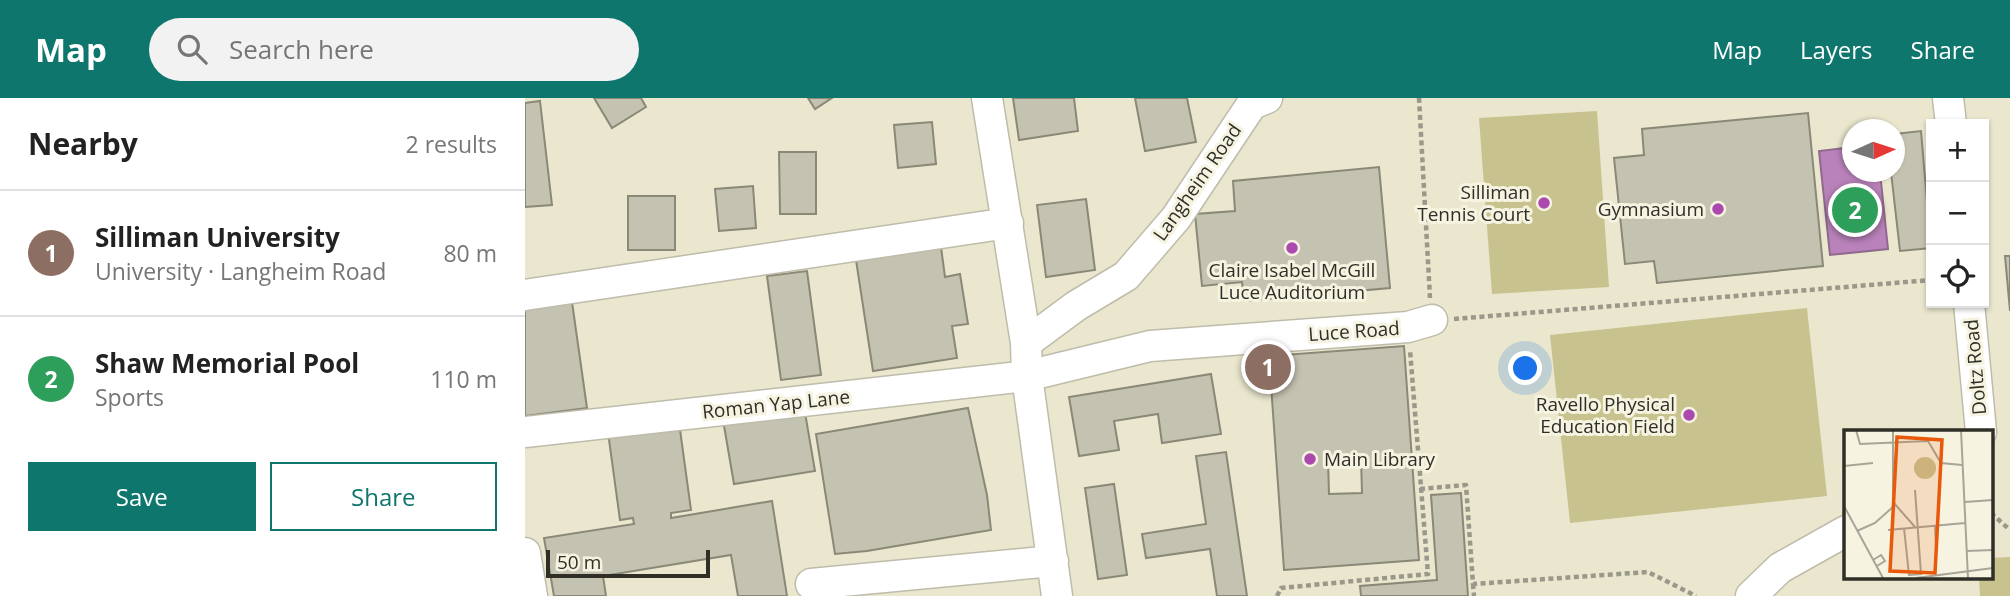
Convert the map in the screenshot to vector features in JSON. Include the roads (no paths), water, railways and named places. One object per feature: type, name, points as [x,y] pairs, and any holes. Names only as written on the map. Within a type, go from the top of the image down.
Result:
[{"type":"street","points":[[987,98],[1026,343],[1027,376],[1057,596]]},
{"type":"street","points":[[1948,98],[1950,119]]},
{"type":"street","name":"Langheim Road","points":[[1026,343],[1076,306],[1126,276],[1176,218],[1254,100]]},
{"type":"street","points":[[525,295],[1008,223]]},
{"type":"street","name":"Doltz Road","points":[[1969,308],[1981,430]]},
{"type":"street","name":"Luce Road","points":[[1027,376],[1150,346],[1420,323]]},
{"type":"street","name":"Roman Yap Lane","points":[[525,432],[1027,376]]},
{"type":"street","points":[[1751,596],[1780,568],[1844,532]]},
{"type":"street","points":[[525,553],[532,596]]},
{"type":"street","points":[[811,584],[1053,561]]},
{"type":"place","name":"Silliman Tennis Court","points":[[1544,203]]},
{"type":"place","name":"Gymnasium","points":[[1718,209]]},
{"type":"place","name":"Shaw Memorial Pool","points":[[1855,210]]},
{"type":"place","name":"Claire Isabel McGill Luce Auditorium","points":[[1292,248]]},
{"type":"place","name":"Silliman University","points":[[1268,367]]},
{"type":"place","name":"Ravello Physical Education Field","points":[[1689,415]]},
{"type":"place","name":"Main Library","points":[[1310,459]]}]
